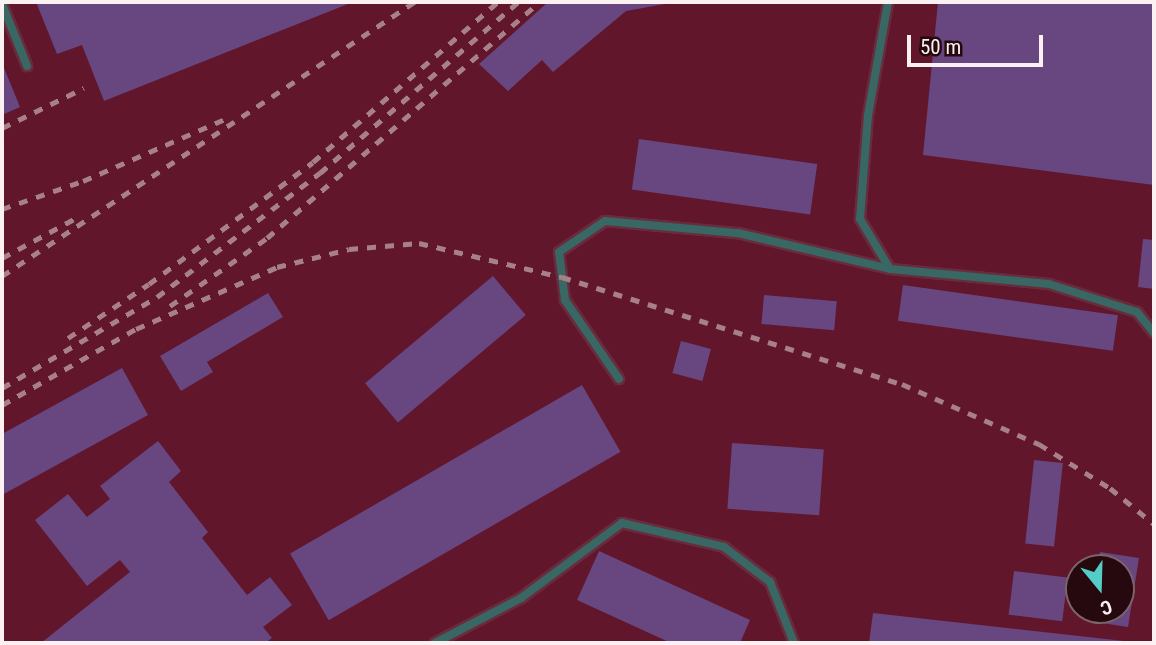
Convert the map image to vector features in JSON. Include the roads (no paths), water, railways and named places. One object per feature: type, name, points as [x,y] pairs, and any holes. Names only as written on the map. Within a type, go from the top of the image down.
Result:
[{"type":"lane","points":[[888,2],[870,101],[860,219],[890,269]]},
{"type":"lane","points":[[2,4],[27,66]]},
{"type":"lane","points":[[619,379],[565,300],[559,252],[605,221],[738,233],[890,269],[1049,284],[1137,312],[1154,333]]},
{"type":"lane","points":[[435,643],[521,598],[622,523],[724,547],[770,582],[794,643]]},
{"type":"railway","points":[[2,276],[415,2]]},
{"type":"railway","points":[[68,338],[149,284],[313,162],[498,2]]},
{"type":"railway","points":[[2,388],[157,297],[320,173],[518,2]]},
{"type":"railway","points":[[170,306],[267,238],[539,2]]},
{"type":"railway","points":[[2,128],[84,88]]},
{"type":"railway","points":[[2,209],[83,181],[225,119]]},
{"type":"railway","points":[[2,258],[74,219]]},
{"type":"railway","points":[[2,405],[136,329],[277,267],[349,249],[419,243],[562,277],[902,384],[1039,444],[1110,488],[1154,524]]}]
